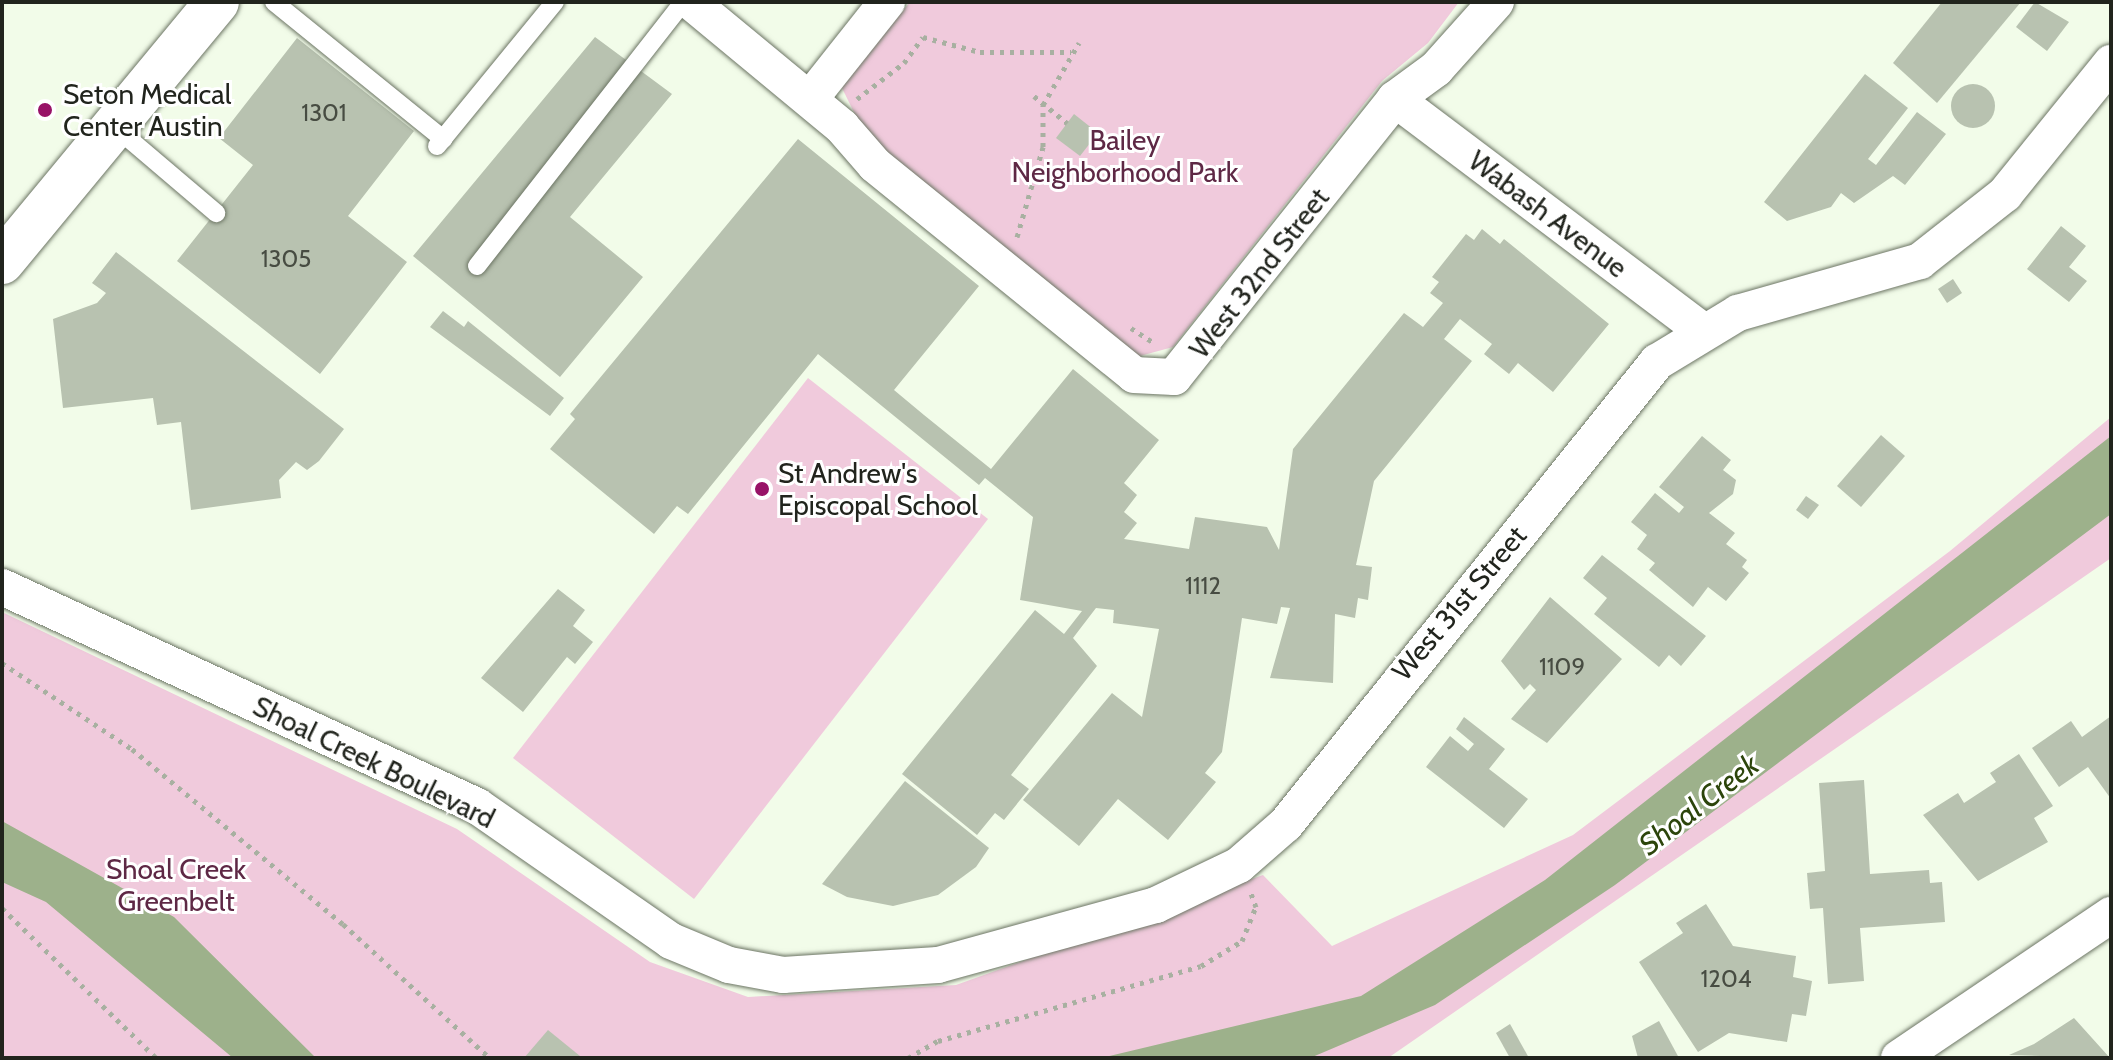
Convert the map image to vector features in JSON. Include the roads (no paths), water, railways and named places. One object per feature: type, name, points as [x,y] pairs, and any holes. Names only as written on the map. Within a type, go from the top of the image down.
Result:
[{"type":"street","points":[[2,262],[217,2]]},
{"type":"street","points":[[691,2],[810,99],[887,2]]},
{"type":"street","name":"West 32nd Street","points":[[810,99],[875,165],[1134,375],[1174,377],[1395,99],[1436,69],[1496,2]]},
{"type":"street","name":"West 31st Street","points":[[729,965],[783,975],[938,965],[1156,905],[1239,865],[1286,824],[1657,362],[1701,330],[1920,261],[2005,194],[2111,63]]},
{"type":"street","name":"Wabash Avenue","points":[[1395,99],[1701,330]]},
{"type":"street","name":"Shoal Creek Boulevard","points":[[2,587],[477,806],[671,941],[729,965]]},
{"type":"street","points":[[1899,1058],[2111,915]]},
{"type":"lane","points":[[274,2],[440,142],[555,2]]},
{"type":"lane","points":[[477,266],[683,2]]},
{"type":"lane","points":[[115,127],[216,213]]},
{"type":"water","name":"Shoal Creek","points":[[2111,436],[2111,514],[1615,885],[1435,1005],[1310,1058],[1101,1058],[1361,996],[1545,880]]},
{"type":"water","points":[[2,821],[174,917],[316,1058],[233,1058],[46,902],[2,882]]},
{"type":"place","name":"Seton Medical Center Austin","points":[[45,110]]},
{"type":"place","name":"St Andrew's Episcopal School","points":[[762,489]]},
{"type":"park label","name":"Bailey Neighborhood Park","points":[[1125,156]]},
{"type":"park label","name":"Shoal Creek Greenbelt","points":[[176,885]]}]
